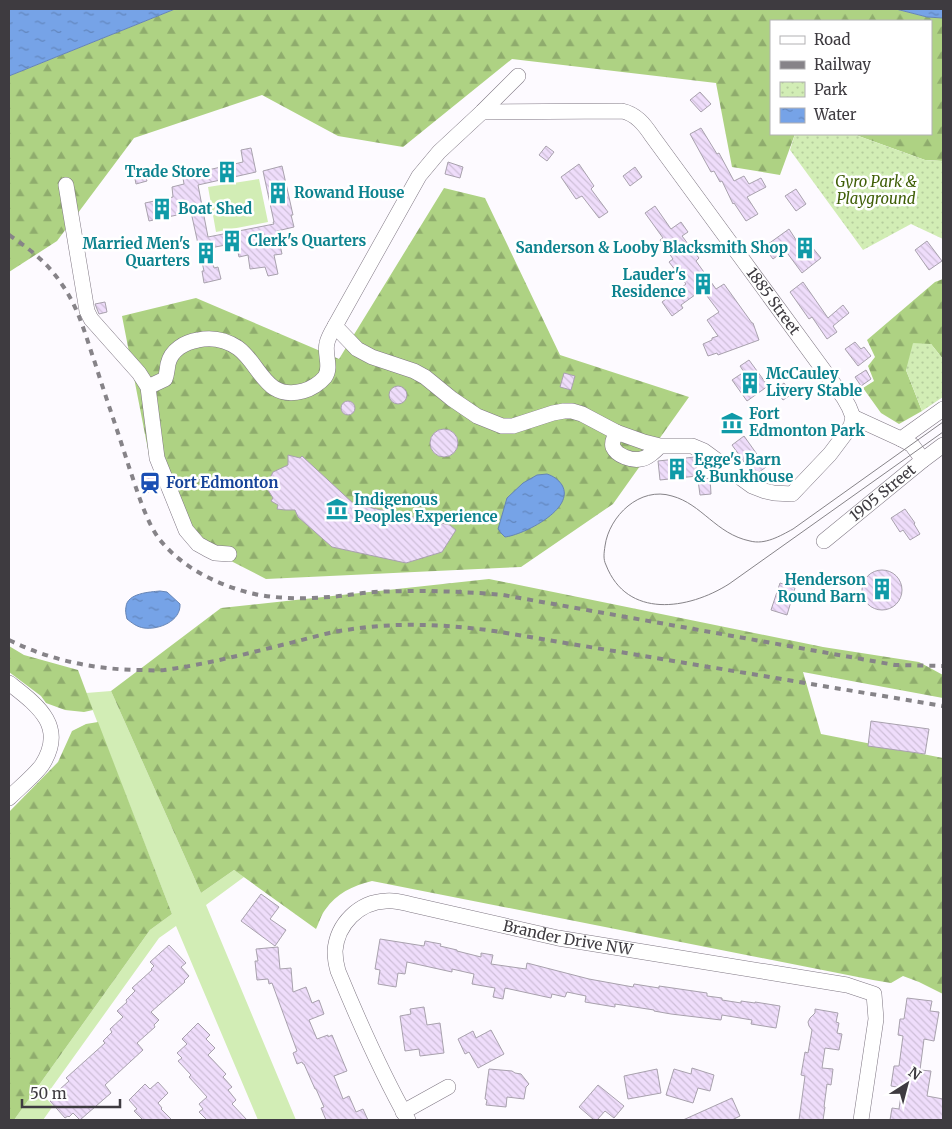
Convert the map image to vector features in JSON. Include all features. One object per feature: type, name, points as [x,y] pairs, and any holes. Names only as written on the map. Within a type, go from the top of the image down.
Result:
[{"type":"street","points":[[148,387],[165,379],[168,363],[176,350],[184,344],[208,338],[231,344],[238,348],[245,354],[262,378],[278,390],[296,393],[308,389],[324,378],[328,371],[327,343],[334,326],[419,176],[439,152],[518,76]]},
{"type":"street","name":"1885 Street","points":[[482,112],[622,110],[636,117],[652,136],[844,398],[853,417]]},
{"type":"street","points":[[66,185],[87,311],[91,319],[139,373],[148,387],[157,458],[186,530],[198,544],[215,553],[229,554]]},
{"type":"street","points":[[334,326],[357,349],[372,357],[414,371],[425,377],[477,416],[502,426],[513,426],[553,413],[572,411],[582,414],[616,432],[644,442],[660,446],[692,446],[704,451],[752,486],[774,493],[792,494],[830,454],[851,426],[853,417]]},
{"type":"street","name":"1905 Street","points":[[853,417],[901,439],[943,409]]},
{"type":"street","points":[[901,439],[912,445],[922,460]]},
{"type":"street","name":"1905 Street","points":[[824,541],[943,444]]},
{"type":"street","points":[[9,683],[33,702],[45,717],[51,730],[50,747],[41,766],[9,798]]},
{"type":"street","name":"Brander Drive NW","points":[[448,1087],[405,1116],[364,1033],[338,970],[335,952],[339,934],[350,917],[366,906],[386,901],[402,903],[558,938],[847,985],[874,994],[876,1019],[860,1120]]},
{"type":"green space","points":[[175,9],[896,9],[927,17],[943,18],[943,161],[925,160],[856,135],[932,135],[932,20],[770,20],[770,135],[795,135],[780,175],[732,167],[716,83],[512,59],[403,147],[338,136],[262,95],[134,138],[57,241],[9,272],[9,76]]},
{"type":"green space","name":"Gyro Park & Playground","points":[[795,135],[856,135],[925,160],[943,161],[943,239],[911,224],[863,250],[790,150]]},
{"type":"green space","points":[[259,179],[268,222],[216,232],[208,187]]},
{"type":"green space","points":[[444,188],[485,198],[560,355],[689,397],[613,504],[521,567],[266,579],[229,560],[200,537],[150,460],[122,316],[196,298],[339,359]]},
{"type":"green space","points":[[943,279],[943,359],[931,344],[906,370],[922,411],[899,424],[881,413],[863,388],[874,381],[868,366],[875,357],[867,340],[935,282]]},
{"type":"green space","points":[[913,343],[931,344],[943,359],[943,397],[922,411],[906,370]]},
{"type":"green space","points":[[489,579],[823,647],[919,662],[943,675],[943,698],[803,672],[821,734],[943,758],[943,994],[903,976],[891,983],[873,980],[372,881],[358,885],[335,899],[324,912],[316,929],[234,870],[201,893],[111,691],[221,608]]},
{"type":"green space","points":[[9,646],[24,655],[78,670],[93,710],[84,712],[65,710],[46,703],[41,696],[9,672]]},
{"type":"green space","points":[[111,691],[201,893],[234,870],[244,877],[206,905],[296,1120],[258,1120],[176,926],[159,938],[45,1097],[53,1106],[43,1120],[14,1120],[150,930],[172,914],[86,693]]},
{"type":"green space","points":[[98,722],[172,914],[150,930],[14,1120],[9,1120],[9,812],[58,762],[72,731],[86,724]]},
{"type":"water","points":[[9,9],[175,9],[9,76]]},
{"type":"water","points":[[896,9],[943,9],[943,18],[927,17]]},
{"type":"water","points":[[547,474],[555,478],[562,485],[564,494],[562,503],[546,519],[535,526],[505,537],[498,529],[507,498],[523,483],[537,475]]},
{"type":"water","points":[[160,591],[167,592],[180,604],[177,615],[173,620],[162,626],[144,628],[127,619],[126,608],[127,602],[130,599],[140,594]]},
{"type":"building","points":[[700,92],[711,104],[701,112],[690,100]]},
{"type":"building","points":[[701,128],[717,154],[719,153],[734,181],[744,176],[749,184],[761,178],[766,187],[747,197],[758,214],[746,221],[733,204],[722,181],[720,182],[714,171],[711,172],[690,134]]},
{"type":"building","points":[[546,146],[554,152],[547,161],[539,155]]},
{"type":"building","points":[[251,148],[256,172],[198,185],[208,237],[274,224],[263,171],[282,166],[294,227],[277,231],[282,254],[274,255],[278,274],[268,276],[265,267],[250,269],[248,255],[239,257],[236,243],[210,248],[214,268],[218,267],[221,279],[204,283],[202,271],[204,271],[191,212],[149,221],[145,203],[173,197],[172,187],[184,184],[183,178],[199,175],[199,172],[243,162],[241,150]]},
{"type":"building","points":[[448,162],[463,167],[460,178],[445,174]]},
{"type":"building","points":[[579,164],[594,186],[591,189],[608,212],[599,218],[582,196],[576,199],[561,177]]},
{"type":"building","points":[[635,167],[642,177],[630,186],[623,176]]},
{"type":"building","points":[[144,171],[147,181],[136,184],[134,174]]},
{"type":"building","points":[[796,189],[806,204],[796,211],[785,196]]},
{"type":"building","points":[[655,206],[671,229],[681,222],[688,232],[682,236],[699,258],[696,261],[716,289],[724,284],[753,323],[759,340],[718,355],[717,353],[708,356],[703,344],[718,336],[707,320],[719,312],[704,292],[701,295],[699,292],[681,305],[683,308],[672,316],[662,302],[686,284],[669,262],[673,259],[660,240],[663,238],[645,213]]},
{"type":"building","points":[[789,229],[800,246],[807,241],[821,258],[802,273],[785,250],[773,259],[764,247]]},
{"type":"building","points":[[927,241],[942,261],[929,270],[915,250]]},
{"type":"building","points":[[803,282],[828,318],[843,305],[849,313],[833,326],[837,332],[827,339],[812,317],[809,319],[790,292]]},
{"type":"building","points":[[105,302],[107,312],[99,314],[95,304]]},
{"type":"building","points":[[855,342],[861,349],[864,347],[871,356],[858,366],[845,349]]},
{"type":"building","name":"McCauley Livery Stable","points":[[749,360],[768,386],[747,401],[732,380],[744,372],[740,366]]},
{"type":"building","points":[[866,370],[871,379],[861,386],[855,377]]},
{"type":"building","points":[[564,373],[575,376],[571,390],[560,387]]},
{"type":"building","points":[[784,383],[792,394],[783,400],[775,390]]},
{"type":"building","points":[[398,386],[404,389],[407,395],[404,401],[398,404],[392,401],[389,395],[392,389]]},
{"type":"building","points":[[345,401],[351,401],[355,408],[351,415],[345,415],[341,411],[341,405]]},
{"type":"building","points":[[444,429],[454,433],[458,443],[454,453],[444,457],[434,453],[430,443],[434,433]]},
{"type":"building","points":[[744,436],[766,467],[754,476],[732,445]]},
{"type":"building","name":"Indigenous Peoples Experience","points":[[288,455],[300,458],[302,456],[354,504],[450,525],[456,530],[442,552],[406,563],[332,547],[298,517],[295,510],[277,509],[278,505],[271,501],[273,498],[268,490],[268,482],[273,472],[288,465]]},
{"type":"building","name":"Egge's Barn & Bunkhouse","points":[[695,457],[697,476],[660,480],[658,461]]},
{"type":"building","name":"Fort Edmonton","points":[[153,474],[159,488],[148,492],[144,477]]},
{"type":"building","points":[[710,478],[711,494],[700,495],[698,480]]},
{"type":"building","points":[[905,509],[920,534],[910,540],[903,530],[900,532],[891,518]]},
{"type":"building","name":"Henderson Round Barn","points":[[882,570],[896,576],[902,590],[896,604],[882,610],[868,604],[862,590],[868,576]]},
{"type":"building","points":[[780,583],[795,588],[787,615],[771,610]]},
{"type":"building","points":[[871,721],[929,729],[925,754],[868,746]]},
{"type":"building","points":[[261,894],[279,907],[270,919],[286,930],[275,946],[241,921]]},
{"type":"building","points":[[380,939],[424,946],[425,941],[441,944],[440,946],[481,957],[481,953],[493,955],[491,964],[526,969],[527,963],[589,979],[633,987],[634,984],[659,988],[659,986],[707,993],[707,996],[722,998],[722,1000],[780,1006],[776,1028],[751,1024],[752,1020],[722,1015],[721,1020],[671,1014],[615,1004],[615,1007],[585,1002],[586,996],[567,992],[565,997],[552,994],[551,998],[505,988],[503,999],[493,997],[495,988],[472,984],[474,974],[452,969],[452,972],[407,962],[405,974],[398,973],[396,987],[378,984],[380,970],[375,969]]},
{"type":"building","points":[[169,945],[186,963],[181,967],[189,976],[185,982],[151,1012],[159,1020],[154,1025],[155,1027],[137,1043],[143,1050],[105,1085],[111,1093],[80,1120],[73,1113],[65,1118],[50,1101],[69,1081],[66,1078],[105,1043],[103,1041],[112,1032],[110,1029],[123,1017],[117,1011],[135,991],[132,988],[152,970],[154,966],[150,962]]},
{"type":"building","points":[[278,947],[280,969],[291,968],[293,992],[306,987],[312,1003],[319,1000],[324,1014],[309,1020],[317,1039],[332,1035],[347,1071],[334,1076],[343,1099],[349,1096],[356,1112],[363,1109],[368,1120],[326,1120],[321,1108],[324,1107],[304,1064],[302,1062],[297,1064],[293,1053],[297,1051],[272,983],[269,984],[268,979],[257,980],[255,961],[258,961],[256,949]]},
{"type":"building","points":[[907,998],[932,1001],[930,1011],[939,1012],[934,1041],[924,1039],[920,1070],[931,1071],[927,1096],[943,1099],[943,1120],[890,1120],[892,1108],[899,1109],[902,1088],[891,1086],[894,1066],[899,1066],[903,1036],[898,1035],[900,1019],[904,1019]]},
{"type":"building","points":[[424,1007],[427,1025],[440,1023],[444,1053],[420,1056],[419,1049],[405,1051],[400,1016],[411,1014],[410,1009]]},
{"type":"building","points":[[815,1009],[838,1013],[836,1022],[839,1023],[837,1033],[842,1034],[839,1050],[825,1048],[822,1068],[833,1069],[831,1085],[827,1084],[823,1120],[799,1120],[805,1076],[801,1075],[805,1052],[808,1053],[812,1030],[808,1022],[815,1013]]},
{"type":"building","points":[[198,1023],[210,1035],[206,1039],[215,1048],[208,1055],[226,1074],[223,1077],[232,1087],[228,1090],[236,1100],[232,1104],[247,1120],[207,1120],[199,1112],[203,1109],[199,1104],[207,1097],[178,1061],[182,1058],[177,1053],[187,1044],[182,1039]]},
{"type":"building","points":[[491,1030],[504,1054],[478,1068],[469,1052],[465,1054],[458,1039],[473,1031],[476,1038]]},
{"type":"building","points":[[692,1068],[714,1075],[710,1091],[698,1088],[693,1103],[666,1095],[674,1069],[691,1074]]},
{"type":"building","points":[[489,1069],[512,1071],[521,1074],[529,1084],[526,1087],[524,1099],[507,1097],[506,1107],[486,1105]]},
{"type":"building","points":[[657,1069],[661,1093],[628,1099],[624,1076]]},
{"type":"building","points":[[158,1082],[168,1093],[158,1103],[172,1120],[143,1120],[134,1111],[137,1109],[129,1100],[145,1084],[150,1089]]},
{"type":"building","points":[[598,1085],[624,1106],[614,1118],[605,1111],[597,1120],[594,1120],[579,1107]]},
{"type":"building","points":[[732,1098],[740,1116],[732,1120],[683,1120]]},
{"type":"tram line","points":[[943,422],[793,529],[767,541],[756,542],[738,537],[718,526],[683,500],[660,494],[649,495],[628,506],[613,524],[605,546],[605,563],[616,582],[628,594],[643,602],[678,604],[695,600],[729,584],[943,432]]},
{"type":"railway","points":[[9,235],[32,251],[58,278],[69,295],[85,333],[146,515],[155,533],[179,559],[213,580],[250,593],[290,598],[319,598],[374,592],[406,591],[503,595],[895,665],[943,666]]},
{"type":"railway","points":[[9,640],[40,653],[72,662],[104,668],[164,670],[214,661],[328,633],[364,627],[401,625],[457,627],[494,631],[943,706]]},
{"type":"place","name":"Trade Store","points":[[227,172]]},
{"type":"place","name":"Rowand House","points":[[278,193]]},
{"type":"place","name":"Boat Shed","points":[[162,209]]},
{"type":"place","name":"Clerk's Quarters","points":[[232,241]]},
{"type":"place","name":"Sanderson & Looby Blacksmith Shop","points":[[805,248]]},
{"type":"place","name":"Married Men's Quarters","points":[[206,253]]},
{"type":"place","name":"Lauder's Residence","points":[[703,284]]},
{"type":"place","name":"McCauley Livery Stable","points":[[750,383]]},
{"type":"place","name":"Fort Edmonton Park","points":[[732,423]]},
{"type":"place","name":"Egge's Barn & Bunkhouse","points":[[677,469]]},
{"type":"place","name":"Fort Edmonton","points":[[150,483]]},
{"type":"place","name":"Indigenous Peoples Experience","points":[[337,509]]},
{"type":"place","name":"Henderson Round Barn","points":[[882,589]]}]
